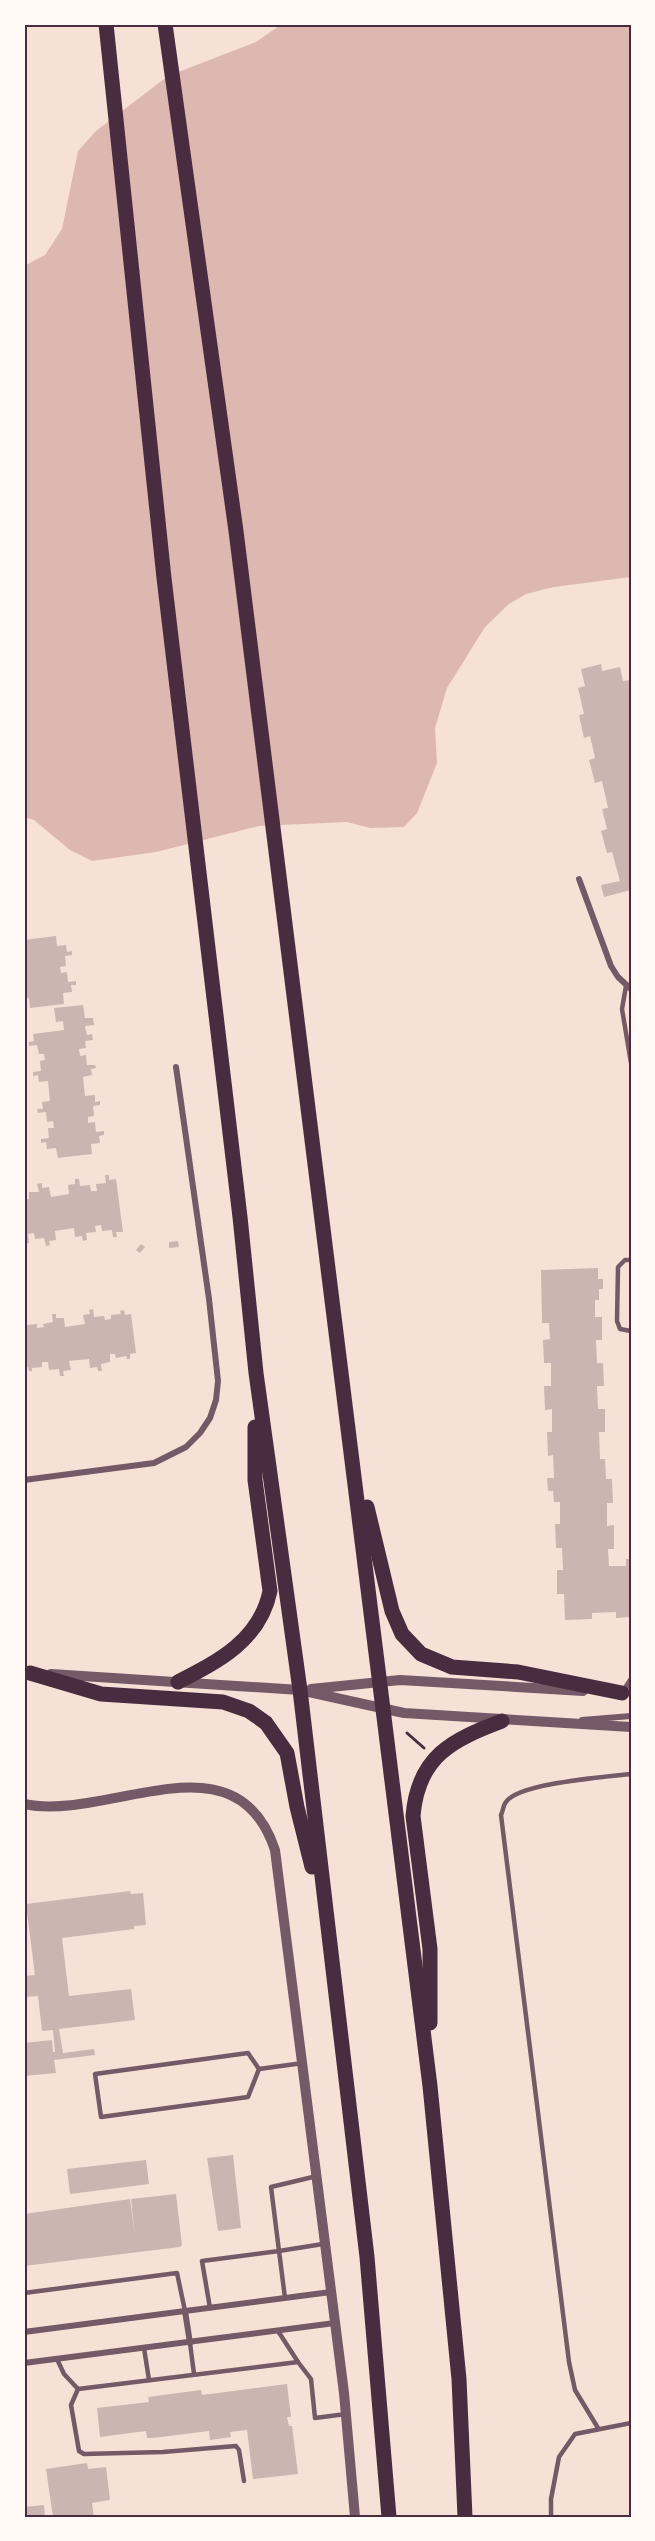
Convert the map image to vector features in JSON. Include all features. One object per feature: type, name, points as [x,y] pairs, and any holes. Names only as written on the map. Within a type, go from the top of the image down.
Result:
[{"type":"main road","points":[[106,24],[164,578],[240,1217],[256,1373],[300,1690],[367,2257],[389,2517]]},
{"type":"main road","points":[[165,24],[236,531],[430,2086],[459,2379],[465,2517]]},
{"type":"main road","points":[[178,1682],[231,1652],[247,1638],[267,1606],[270,1592],[255,1480],[256,1373]]},
{"type":"main road","points":[[353,1455],[392,1611],[402,1634],[421,1654],[452,1667],[518,1672],[626,1693]]},
{"type":"main road","points":[[26,1674],[101,1694],[223,1702],[249,1711],[266,1724],[287,1753],[297,1807],[327,1926]]},
{"type":"main road","points":[[430,2086],[430,1948],[413,1816],[415,1796],[435,1758],[446,1747],[462,1736],[502,1721]]},
{"type":"street","points":[[579,879],[612,966],[618,977],[629,988]]},
{"type":"street","points":[[24,1480],[154,1463],[186,1447],[200,1433],[210,1418],[216,1400],[218,1381],[209,1299],[176,1067]]},
{"type":"street","points":[[26,1674],[300,1690],[404,1713],[502,1721],[631,1727]]},
{"type":"street","points":[[300,1690],[400,1680],[626,1693],[631,1680]]},
{"type":"street","points":[[561,1722],[631,1716]]},
{"type":"street","points":[[24,1804],[62,1807],[192,1786],[214,1788],[229,1793],[248,1805],[262,1819],[275,1850],[332,2292],[355,2517]]},
{"type":"street","points":[[24,2332],[332,2292]]},
{"type":"street","points":[[185,2311],[190,2343]]},
{"type":"street","points":[[24,2363],[335,2323]]},
{"type":"lane","points":[[629,988],[622,1009],[631,1063]]},
{"type":"lane","points":[[631,1260],[625,1260],[618,1267],[617,1321],[620,1329],[631,1331]]},
{"type":"lane","points":[[598,2428],[575,2390],[569,2362],[501,1815],[506,1801],[520,1791],[564,1782],[631,1774]]},
{"type":"lane","points":[[248,2054],[259,2069],[248,2097],[101,2117],[95,2074],[248,2054]]},
{"type":"lane","points":[[259,2069],[303,2063]]},
{"type":"lane","points":[[285,2298],[271,2187],[317,2176]]},
{"type":"lane","points":[[210,2308],[202,2261],[326,2243]]},
{"type":"lane","points":[[24,2293],[177,2273],[185,2311]]},
{"type":"lane","points":[[278,2331],[311,2379],[315,2418],[346,2414]]},
{"type":"lane","points":[[190,2343],[194,2374]]},
{"type":"lane","points":[[144,2348],[149,2380]]},
{"type":"lane","points":[[57,2359],[64,2373],[78,2389]]},
{"type":"lane","points":[[78,2389],[298,2362]]},
{"type":"lane","points":[[78,2389],[71,2405],[78,2451],[84,2454],[163,2452],[236,2446],[239,2450],[244,2481]]},
{"type":"lane","points":[[551,2517],[551,2499],[559,2457],[575,2434],[631,2423]]},
{"type":"path","points":[[407,1733],[432,1755]]},
{"type":"shaded area","points":[[282,24],[631,24],[631,577],[554,587],[526,594],[509,604],[485,627],[447,688],[435,728],[437,763],[417,813],[404,827],[370,828],[347,822],[259,826],[156,852],[92,861],[70,850],[34,820],[24,817],[24,266],[45,255],[62,229],[78,151],[96,131],[168,76],[256,42]]},
{"type":"building","points":[[601,664],[602,671],[620,667],[623,681],[630,680],[631,684],[631,703],[629,704],[631,713],[631,890],[604,897],[601,885],[620,881],[612,852],[607,853],[601,831],[607,829],[602,809],[608,808],[602,781],[595,783],[589,760],[595,758],[590,736],[584,738],[579,715],[584,714],[578,688],[585,686],[581,669]]},
{"type":"building","points":[[56,936],[57,946],[66,945],[67,952],[72,951],[72,955],[65,956],[66,966],[60,967],[61,973],[67,972],[68,982],[76,981],[76,985],[71,985],[72,992],[63,993],[64,1004],[30,1008],[29,998],[24,999],[24,978],[26,978],[24,940]]},
{"type":"building","points":[[83,1005],[85,1018],[93,1018],[94,1025],[85,1026],[87,1035],[92,1034],[93,1040],[85,1041],[86,1048],[79,1049],[80,1056],[86,1055],[87,1065],[95,1065],[96,1068],[91,1069],[92,1075],[83,1077],[85,1096],[95,1095],[95,1102],[100,1101],[100,1105],[93,1106],[94,1116],[88,1117],[88,1123],[95,1122],[96,1132],[104,1131],[104,1135],[99,1136],[100,1143],[91,1144],[92,1154],[58,1158],[56,1148],[47,1149],[46,1142],[41,1143],[41,1139],[49,1138],[48,1128],[54,1128],[53,1121],[47,1122],[46,1112],[38,1113],[37,1109],[43,1109],[42,1102],[50,1101],[48,1081],[39,1082],[38,1075],[33,1076],[33,1072],[41,1071],[40,1061],[45,1060],[44,1054],[39,1054],[37,1045],[29,1046],[29,1042],[34,1041],[33,1034],[64,1030],[63,1021],[56,1022],[54,1008]]},
{"type":"building","points":[[105,1175],[109,1175],[109,1180],[116,1179],[123,1232],[116,1232],[117,1237],[113,1237],[112,1230],[102,1231],[101,1225],[95,1226],[96,1232],[86,1233],[87,1240],[83,1241],[82,1236],[75,1237],[74,1228],[55,1231],[56,1240],[49,1241],[50,1245],[46,1246],[44,1238],[35,1239],[34,1233],[28,1234],[29,1243],[24,1244],[24,1199],[29,1199],[29,1192],[39,1192],[37,1184],[42,1183],[42,1188],[49,1187],[51,1197],[69,1194],[68,1185],[75,1184],[75,1179],[79,1179],[80,1186],[90,1185],[91,1191],[97,1191],[96,1184],[106,1183]]},
{"type":"building","points":[[178,1241],[179,1247],[169,1248],[169,1242]]},
{"type":"building","points":[[141,1244],[145,1247],[140,1253],[136,1250]]},
{"type":"building","points":[[598,1268],[598,1279],[603,1279],[603,1289],[599,1289],[599,1300],[595,1300],[595,1317],[602,1317],[602,1340],[596,1340],[597,1363],[603,1363],[604,1386],[597,1386],[598,1409],[605,1409],[605,1432],[599,1432],[600,1459],[605,1459],[606,1479],[612,1479],[613,1503],[607,1503],[607,1526],[614,1525],[614,1549],[608,1549],[609,1566],[626,1566],[626,1559],[631,1559],[631,1617],[616,1618],[616,1612],[592,1613],[592,1619],[565,1620],[564,1594],[557,1594],[557,1570],[563,1570],[562,1548],[556,1548],[555,1524],[560,1524],[560,1502],[554,1502],[553,1491],[548,1491],[547,1478],[554,1478],[553,1455],[548,1456],[547,1432],[552,1432],[552,1409],[545,1410],[544,1386],[551,1386],[551,1363],[544,1363],[543,1340],[550,1339],[549,1323],[542,1323],[541,1270]]},
{"type":"building","points":[[93,1309],[94,1317],[104,1316],[105,1320],[111,1319],[111,1315],[121,1314],[120,1311],[124,1310],[125,1315],[131,1314],[136,1353],[130,1354],[130,1359],[126,1356],[116,1358],[115,1354],[110,1354],[110,1362],[101,1364],[102,1371],[98,1371],[97,1367],[90,1368],[89,1359],[69,1361],[71,1370],[63,1371],[64,1376],[60,1376],[59,1369],[49,1370],[48,1362],[42,1362],[42,1367],[32,1368],[32,1371],[29,1371],[28,1367],[24,1368],[24,1322],[27,1325],[37,1324],[37,1328],[44,1327],[43,1324],[53,1322],[52,1314],[56,1314],[56,1318],[64,1318],[65,1327],[85,1324],[83,1315],[90,1314],[89,1310]]},
{"type":"building","points":[[130,1891],[131,1894],[143,1893],[146,1925],[134,1926],[134,1929],[62,1938],[69,1996],[131,1989],[135,2020],[59,2029],[63,2053],[94,2049],[95,2055],[54,2060],[56,2073],[24,2076],[24,2043],[52,2040],[53,2052],[55,2052],[53,2030],[42,2031],[38,1996],[24,1997],[24,1976],[35,1975],[26,1904]]},
{"type":"building","points":[[233,2155],[241,2228],[218,2231],[207,2158]]},
{"type":"building","points":[[146,2160],[149,2184],[70,2194],[67,2169]]},
{"type":"building","points":[[176,2194],[182,2245],[180,2247],[24,2266],[24,2214],[130,2199],[135,2236],[131,2199]]},
{"type":"building","points":[[287,2384],[291,2417],[287,2417],[289,2426],[292,2426],[298,2474],[253,2479],[247,2430],[230,2432],[231,2437],[210,2440],[209,2431],[153,2438],[147,2438],[146,2431],[100,2437],[97,2408],[149,2402],[148,2397],[201,2390],[202,2395]]},
{"type":"building","points":[[87,2463],[88,2469],[106,2467],[110,2500],[92,2503],[94,2517],[53,2517],[46,2469]]},
{"type":"building","points":[[44,2505],[45,2517],[24,2517],[24,2507]]}]
